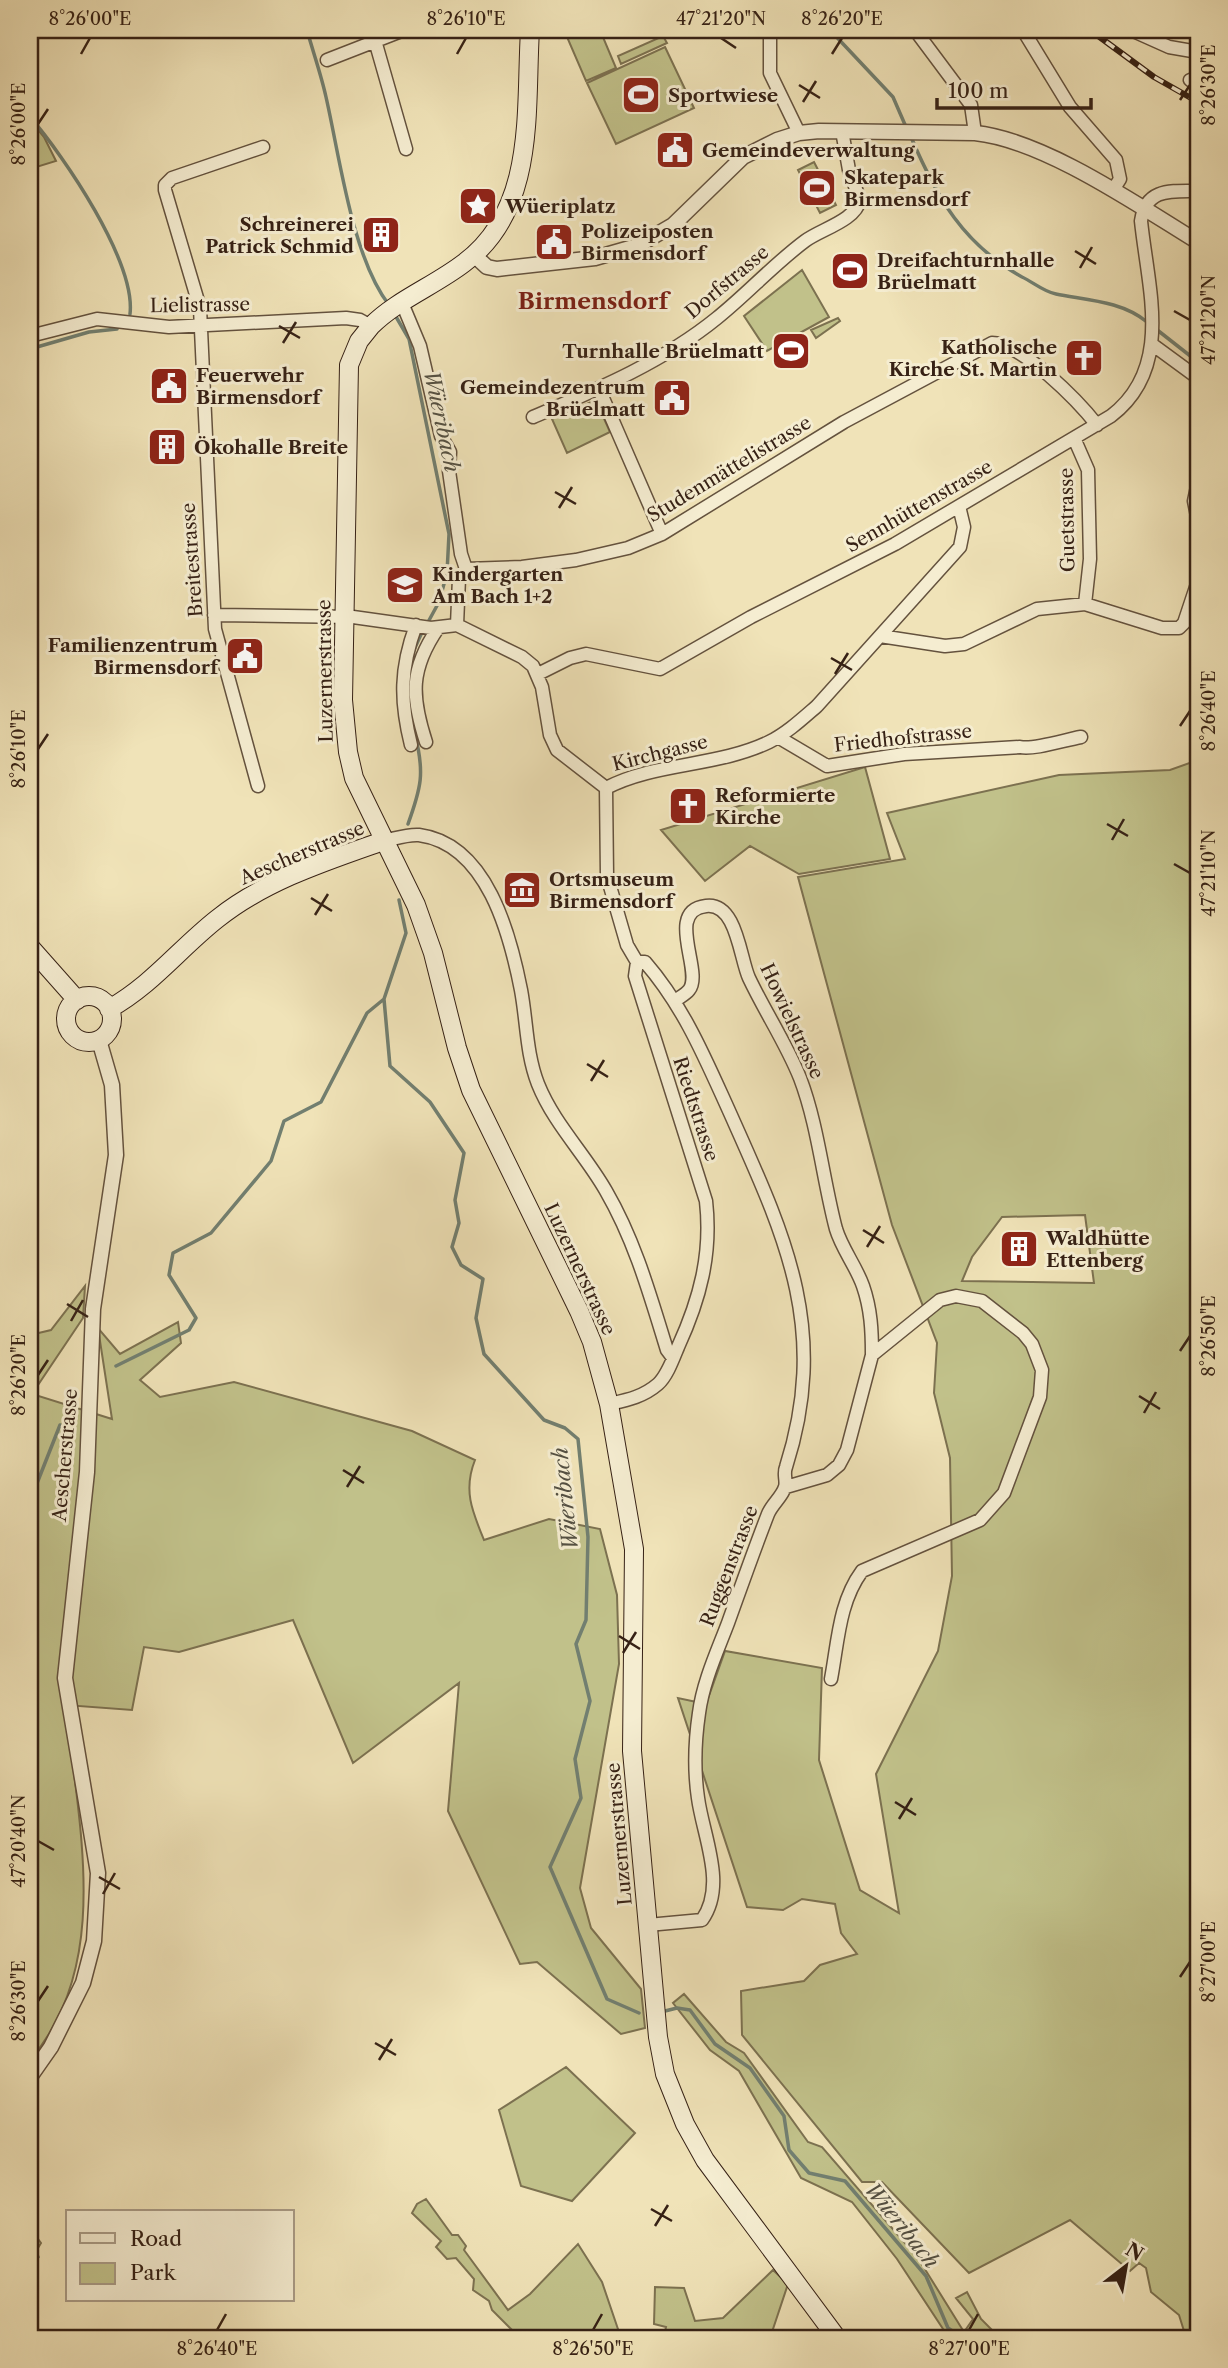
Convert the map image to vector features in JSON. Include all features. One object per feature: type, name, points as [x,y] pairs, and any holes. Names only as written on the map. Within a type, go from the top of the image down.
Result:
[{"type":"main road","name":"Luzernerstrasse","points":[[530,30],[526,129],[519,180],[503,218],[474,255],[371,326],[356,347],[348,378],[343,700],[348,752],[354,778],[416,905],[433,953],[457,1048],[471,1090],[579,1311],[592,1342],[608,1404],[634,1549],[636,1605],[632,1674],[632,1751],[658,2037],[665,2074],[685,2124],[705,2160],[837,2338]]},
{"type":"main road","name":"Aescherstrasse","points":[[109,1009],[144,987],[205,929],[241,902],[321,863],[383,841]]},
{"type":"main road","points":[[30,947],[77,1000]]},
{"type":"main road","points":[[96,998],[109,1009],[110,1027],[99,1040],[80,1040],[67,1027],[66,1014],[77,1000],[96,998]]},
{"type":"street","points":[[327,60],[374,36],[404,30]]},
{"type":"street","points":[[770,30],[771,73],[799,133]]},
{"type":"street","points":[[915,30],[971,106],[975,133]]},
{"type":"street","points":[[1023,30],[1070,107],[1116,160],[1120,179],[1113,190]]},
{"type":"street","points":[[1131,30],[1169,47],[1198,52]]},
{"type":"street","points":[[374,36],[406,149]]},
{"type":"street","points":[[474,255],[488,267],[497,269],[595,258],[638,246],[673,225],[743,157],[777,140],[799,133],[842,131],[892,134],[975,133],[1008,141],[1079,171],[1198,243]]},
{"type":"street","name":"Dorfstrasse","points":[[533,417],[599,389],[716,319],[796,248],[852,213],[860,200],[849,170],[842,131]]},
{"type":"street","name":"Breitestrasse","points":[[258,786],[221,654],[214,615],[200,308],[165,184],[181,175],[263,147]]},
{"type":"street","points":[[1143,209],[1151,197],[1161,191],[1198,191]]},
{"type":"street","name":"Sennhüttenstrasse","points":[[538,674],[586,654],[660,669],[762,611],[881,552],[1097,425],[1124,406],[1147,371],[1152,339],[1140,221],[1143,209]]},
{"type":"street","points":[[394,308],[417,337],[441,436],[450,452],[449,471],[461,554],[466,569],[459,578],[457,625]]},
{"type":"street","name":"Lielistrasse","points":[[30,336],[97,319],[157,327],[200,327],[339,318],[360,320],[371,326]]},
{"type":"street","points":[[1152,339],[1198,378]]},
{"type":"street","name":"Studenmättelistrasse","points":[[466,569],[522,567],[576,560],[628,548],[662,534],[844,422],[992,343],[1006,346],[1038,366],[1065,389],[1097,425]]},
{"type":"street","points":[[599,389],[662,534]]},
{"type":"street","name":"Guetstrasse","points":[[1074,438],[1088,470],[1090,559],[1085,604]]},
{"type":"street","points":[[1198,482],[1194,501],[1198,521]]},
{"type":"street","name":"Kirchgasse","points":[[538,674],[554,744],[566,760],[606,788],[628,778],[732,755],[778,737],[817,706],[960,547],[964,527],[959,506]]},
{"type":"street","points":[[880,636],[945,646],[964,645],[1037,609],[1085,604],[1162,628],[1180,628],[1184,624],[1198,581]]},
{"type":"street","points":[[214,615],[344,616],[426,627],[457,625],[523,657],[538,674]]},
{"type":"street","points":[[426,627],[415,683],[418,715],[426,742]]},
{"type":"street","points":[[411,745],[402,710],[401,688],[407,650],[426,627]]},
{"type":"street","name":"Friedhofstrasse","points":[[778,737],[817,763],[837,766],[904,754],[1020,747],[1030,749],[1040,744],[1080,737]]},
{"type":"street","name":"Riedtstrasse","points":[[606,788],[607,876],[627,945],[637,962],[635,976],[706,1201],[710,1230],[707,1262],[699,1293],[673,1358],[660,1382],[647,1393],[608,1404]]},
{"type":"street","points":[[383,841],[410,836],[429,838],[449,846],[477,870],[502,923],[514,961],[529,1056],[538,1084],[553,1115],[606,1190],[624,1225],[640,1265],[667,1350],[673,1358]]},
{"type":"street","name":"Howielstrasse","points":[[676,1000],[690,990],[693,981],[686,935],[688,919],[696,909],[713,906],[723,911],[731,922],[749,977],[801,1080],[837,1233],[863,1286],[869,1310],[872,1355]]},
{"type":"street","name":"Ruggenstrasse","points":[[637,962],[645,962],[676,1000],[772,1208],[794,1272],[802,1322],[803,1382],[796,1437],[784,1471],[786,1487],[769,1513],[712,1665],[699,1713],[696,1777],[715,1894],[710,1909],[702,1920],[648,1924]]},
{"type":"street","name":"Aescherstrasse","points":[[30,2077],[51,2047],[83,1983],[94,1941],[98,1873],[65,1678],[87,1472],[93,1309],[116,1155],[111,1085],[99,1040]]},
{"type":"street","points":[[786,1487],[827,1475],[839,1465],[847,1450],[872,1355],[940,1300],[969,1297],[996,1310],[1032,1344],[1042,1370],[1040,1397],[1004,1493],[992,1510],[980,1520],[948,1536],[875,1563],[862,1571],[851,1586],[844,1603],[831,1679]]},
{"type":"green space","points":[[564,30],[600,30],[616,68],[586,81]]},
{"type":"green space","points":[[663,36],[667,43],[621,64],[618,56]]},
{"type":"green space","name":"Sportwiese","points":[[665,47],[694,108],[616,144],[587,83]]},
{"type":"green space","points":[[30,120],[44,137],[56,161],[30,169]]},
{"type":"green space","name":"Skatepark Birmensdorf","points":[[814,162],[836,205],[820,213],[798,170]]},
{"type":"green space","points":[[802,270],[829,317],[767,351],[744,316]]},
{"type":"green space","points":[[838,318],[840,321],[816,338],[811,330]]},
{"type":"green space","points":[[591,402],[598,405],[610,432],[567,453],[552,419]]},
{"type":"green space","points":[[1198,760],[1198,2338],[1184,2331],[1179,2315],[1151,2292],[1146,2268],[1139,2263],[1130,2271],[1070,2220],[969,2273],[882,2182],[862,2182],[742,2035],[741,1991],[804,1981],[820,1965],[857,1954],[841,1933],[835,1904],[802,1899],[783,1910],[747,1907],[678,1698],[706,1704],[725,1651],[822,1668],[819,1760],[860,1890],[899,1913],[876,1774],[938,1651],[952,1576],[950,1458],[934,1393],[937,1343],[892,1225],[798,877],[905,859],[887,813],[1059,775],[1170,770]],"holes":[[[1085,1215],[1094,1283],[962,1281],[972,1257],[1002,1217]]]},
{"type":"green space","points":[[865,767],[890,859],[799,874],[750,846],[705,881],[661,830]]},
{"type":"green space","points":[[85,1286],[83,1318],[32,1394],[112,1419],[98,1328],[120,1354],[178,1322],[181,1343],[140,1380],[160,1397],[234,1382],[412,1431],[475,1460],[471,1471],[470,1500],[484,1540],[549,1519],[600,1529],[617,1595],[619,1664],[580,1888],[591,1928],[641,1989],[645,2028],[621,2034],[537,1962],[520,1964],[448,1811],[459,1683],[353,1763],[293,1620],[179,1652],[144,1647],[132,1710],[66,1705],[82,1843],[84,1890],[81,1936],[73,1980],[56,2022],[30,2060],[30,1335],[51,1330]]},
{"type":"green space","points":[[684,1994],[726,2042],[744,2053],[808,2142],[822,2147],[918,2258],[964,2332],[973,2319],[956,2298],[967,2292],[981,2319],[1000,2338],[949,2338],[897,2259],[852,2202],[801,2178],[739,2071],[710,2050],[673,2003]]},
{"type":"green space","points":[[566,2067],[635,2133],[572,2201],[521,2186],[499,2110]]},
{"type":"green space","points":[[426,2199],[452,2235],[458,2235],[466,2246],[464,2250],[508,2310],[530,2294],[578,2244],[602,2282],[621,2338],[520,2338],[492,2310],[489,2301],[473,2290],[474,2279],[456,2258],[447,2259],[436,2247],[441,2241],[412,2213],[417,2204]]},
{"type":"green space","points":[[30,2228],[41,2243],[30,2261]]},
{"type":"green space","points":[[773,2270],[788,2284],[770,2338],[654,2338],[664,2336],[666,2327],[654,2324],[655,2287],[684,2288],[695,2321],[723,2318]]},
{"type":"waterway","name":"Wüeribach","points":[[307,30],[324,88],[356,234],[376,285],[389,305]]},
{"type":"waterway","points":[[830,30],[893,97],[906,127]]},
{"type":"waterway","points":[[30,117],[61,157],[110,239],[129,292],[130,314]]},
{"type":"waterway","points":[[911,137],[931,180],[954,218],[983,250],[1047,291],[1115,305],[1147,322]]},
{"type":"waterway","name":"Wüeribach","points":[[395,315],[409,339],[449,534],[447,573],[439,602],[427,624]]},
{"type":"waterway","points":[[30,349],[89,332],[117,329]]},
{"type":"waterway","points":[[1156,329],[1198,362]]},
{"type":"waterway","name":"Wüeribach","points":[[413,652],[423,630]]},
{"type":"waterway","name":"Wüeribach","points":[[408,824],[416,800],[421,770],[415,735]]},
{"type":"waterway","name":"Wüeribach","points":[[399,900],[406,933],[384,999],[390,1066],[430,1102],[464,1153],[455,1200],[459,1223],[452,1247],[461,1265],[483,1279],[476,1318],[484,1354],[544,1420],[565,1428],[578,1439],[588,1537],[586,1620],[576,1644],[590,1701],[575,1759],[581,1798],[550,1867],[607,1999],[639,2013]]},
{"type":"waterway","points":[[116,1366],[189,1330],[196,1318],[169,1275],[173,1253],[211,1233],[271,1161],[284,1121],[321,1102],[367,1013],[384,999]]},
{"type":"waterway","points":[[30,1501],[60,1425]]},
{"type":"waterway","name":"Wüeribach","points":[[665,2011],[677,2008],[690,2010],[715,2044],[750,2068],[784,2116],[789,2150],[809,2173],[845,2181],[926,2276],[948,2328],[963,2338]]},
{"type":"waterway","points":[[30,2241],[38,2257]]},
{"type":"railway","points":[[1090,30],[1154,77],[1198,102]]},
{"type":"place","name":"Sportwiese","points":[[641,95]]},
{"type":"place","name":"Gemeindeverwaltung","points":[[675,150]]},
{"type":"place","name":"Skatepark Birmensdorf","points":[[817,188]]},
{"type":"place","name":"Wüeriplatz","points":[[478,206]]},
{"type":"place","name":"Schreinerei Patrick Schmid","points":[[381,235]]},
{"type":"place","name":"Polizeiposten Birmensdorf","points":[[554,242]]},
{"type":"place","name":"Dreifachturnhalle Brüelmatt","points":[[850,271]]},
{"type":"place","name":"Turnhalle Brüelmatt","points":[[791,351]]},
{"type":"place","name":"Katholische Kirche St. Martin","points":[[1084,358]]},
{"type":"place","name":"Feuerwehr Birmensdorf","points":[[169,386]]},
{"type":"place","name":"Gemeindezentrum Brüelmatt","points":[[672,398]]},
{"type":"place","name":"Ökohalle Breite","points":[[167,447]]},
{"type":"place","name":"Kindergarten Am Bach 1+2","points":[[405,585]]},
{"type":"place","name":"Familienzentrum Birmensdorf","points":[[245,656]]},
{"type":"place","name":"Reformierte Kirche","points":[[688,806]]},
{"type":"place","name":"Ortsmuseum Birmensdorf","points":[[522,890]]},
{"type":"place","name":"Waldhütte Ettenberg","points":[[1019,1249]]},
{"type":"district","name":"Birmensdorf","points":[[593,301]]}]
